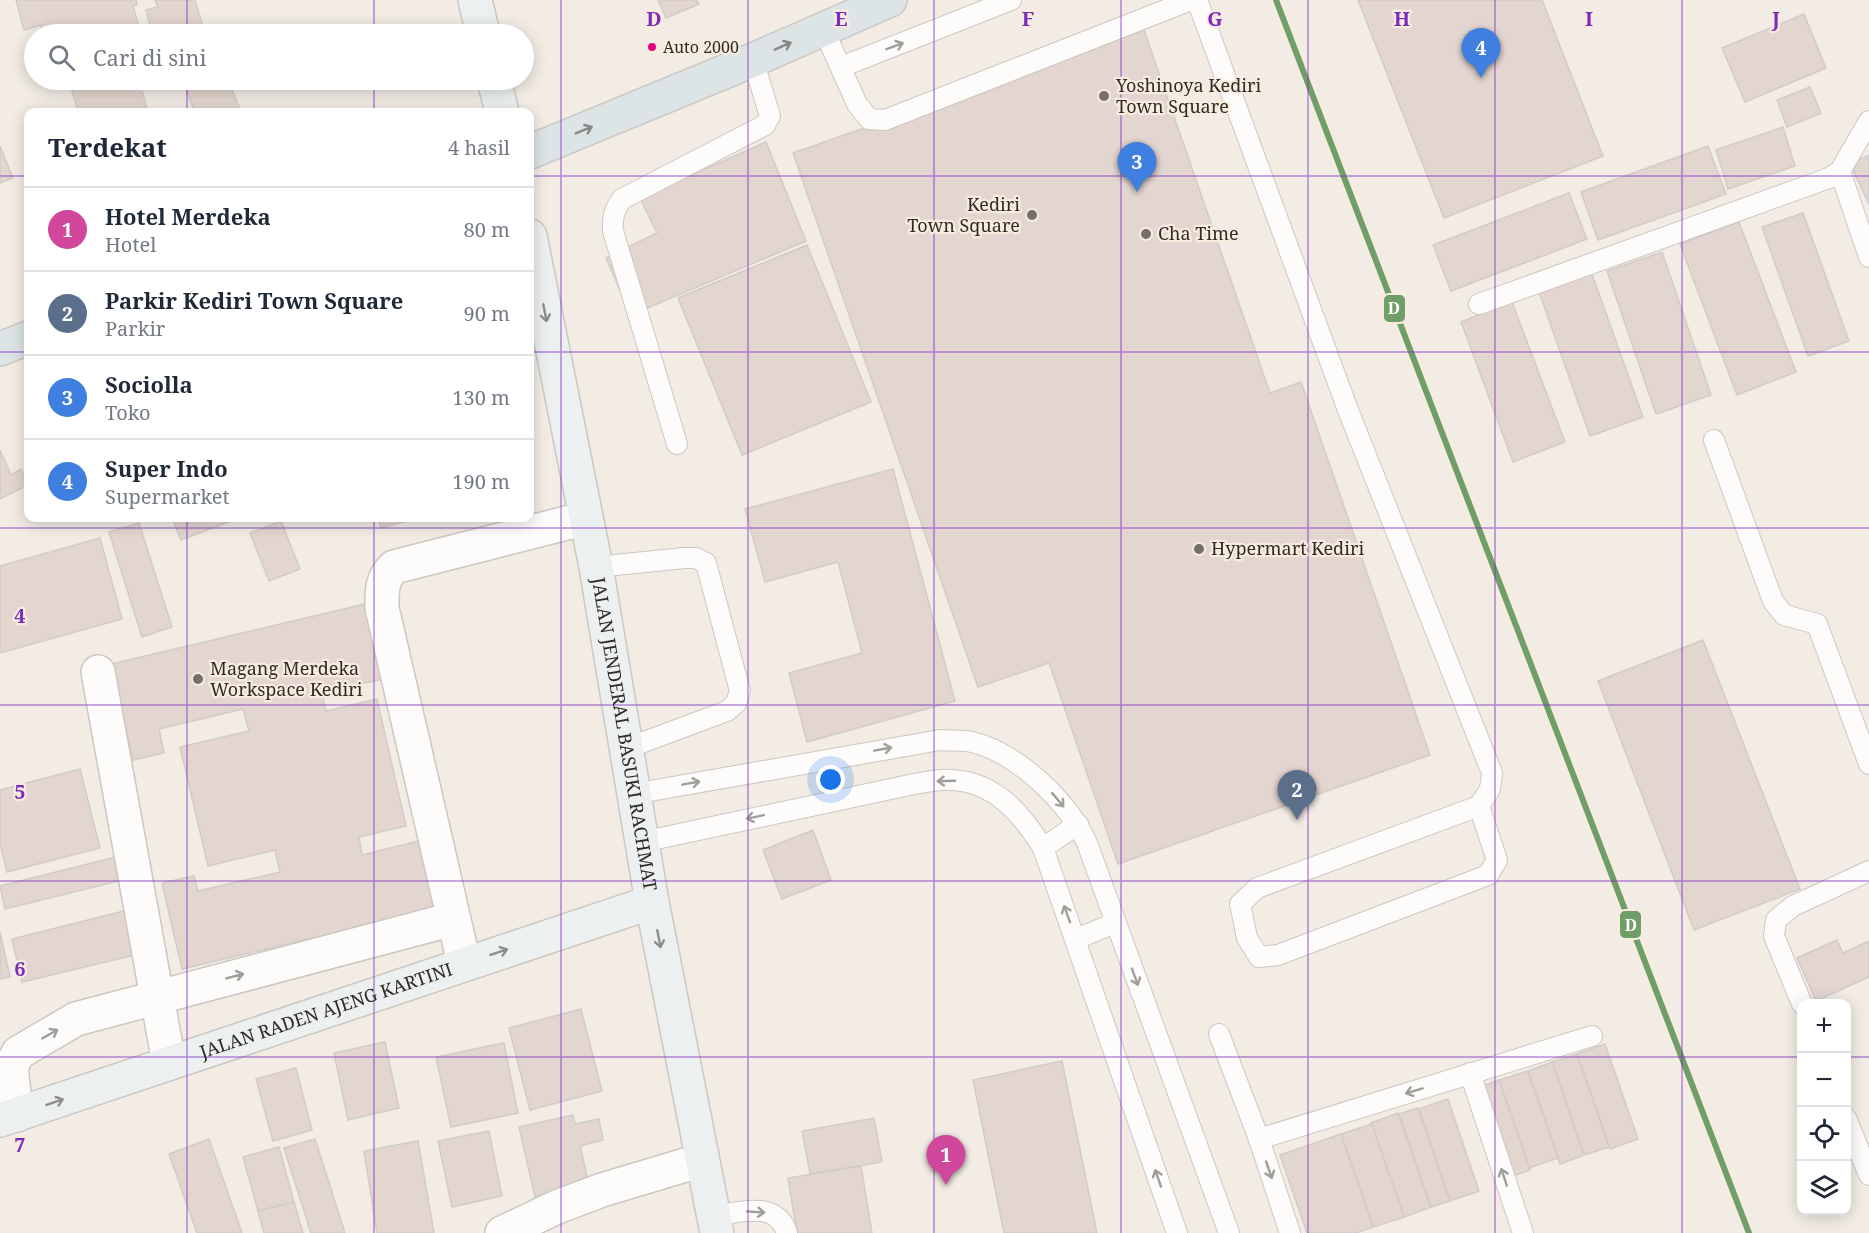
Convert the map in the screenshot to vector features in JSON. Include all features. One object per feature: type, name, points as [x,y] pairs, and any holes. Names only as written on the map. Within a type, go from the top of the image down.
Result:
[{"type":"main road","points":[[475,0],[481,24]]},
{"type":"main road","points":[[534,150],[753,60],[823,28],[856,7],[890,0]]},
{"type":"main road","points":[[496,90],[501,108]]},
{"type":"main road","name":"JALAN JENDERAL BASUKI RACHMAT","points":[[534,256],[596,567],[652,902],[715,1224]]},
{"type":"main road","points":[[0,349],[24,340]]},
{"type":"main road","name":"JALAN RADEN AJENG KARTINI","points":[[9,1117],[652,902]]},
{"type":"street","points":[[464,963],[382,609],[385,575],[394,567],[586,518]]},
{"type":"street","points":[[98,672],[169,1063]]},
{"type":"street","points":[[9,1117],[12,1065],[18,1053],[76,1019],[453,919]]},
{"type":"street","points":[[502,1233],[557,1207],[602,1190],[702,1160]]},
{"type":"lane","points":[[840,67],[1011,0]]},
{"type":"lane","points":[[823,28],[857,104],[869,119],[885,120],[1191,0]]},
{"type":"lane","points":[[1197,0],[1348,410],[1492,773],[1490,789],[1479,806],[1257,888],[1240,904],[1247,938],[1259,957],[1278,955],[1488,875],[1497,860],[1479,806]]},
{"type":"lane","points":[[677,444],[613,231],[612,220],[615,208],[622,199],[769,122],[770,116],[753,60]]},
{"type":"lane","points":[[1479,304],[1829,178],[1840,171],[1869,121]]},
{"type":"lane","points":[[1840,171],[1869,257]]},
{"type":"lane","points":[[1714,440],[1773,601],[1784,615],[1817,624],[1869,764]]},
{"type":"lane","points":[[596,567],[684,558],[696,558],[706,563],[740,691],[736,703],[727,711],[625,749]]},
{"type":"lane","points":[[633,794],[940,740],[972,742],[994,751],[1046,785],[1078,824],[1087,843],[1229,1233]]},
{"type":"lane","points":[[642,842],[914,784],[952,780],[978,784],[1001,797],[1030,828],[1043,848],[1177,1233]]},
{"type":"lane","points":[[1043,848],[1078,824]]},
{"type":"lane","points":[[1800,999],[1774,936],[1776,920],[1793,906],[1869,871]]},
{"type":"lane","points":[[1076,939],[1115,923]]},
{"type":"lane","points":[[1219,1034],[1259,1139],[1290,1233]]},
{"type":"lane","points":[[1259,1139],[1592,1036]]},
{"type":"lane","points":[[1470,1073],[1522,1233]]},
{"type":"lane","points":[[1851,1130],[1869,1174]]},
{"type":"lane","points":[[715,1224],[749,1211],[774,1213],[784,1221],[787,1233]]},
{"type":"building","points":[[16,0],[136,0],[137,5],[133,6],[138,24],[24,24],[24,30]]},
{"type":"building","points":[[155,0],[195,0],[202,24],[150,24],[146,10],[158,7]]},
{"type":"building","points":[[658,0],[697,0],[699,4],[666,18]]},
{"type":"building","points":[[1358,0],[1542,0],[1603,156],[1444,218]]},
{"type":"building","points":[[1804,14],[1826,68],[1745,102],[1722,48]]},
{"type":"building","points":[[1144,30],[1270,393],[1301,382],[1430,755],[1118,864],[1049,663],[978,687],[793,153]]},
{"type":"building","points":[[1810,87],[1821,113],[1787,127],[1777,100]]},
{"type":"building","points":[[72,90],[142,90],[147,108],[77,108]]},
{"type":"building","points":[[186,90],[232,90],[239,108],[193,108]]},
{"type":"building","points":[[1783,127],[1795,166],[1728,189],[1716,150]]},
{"type":"building","points":[[766,142],[806,241],[631,315],[606,258],[657,233],[640,198]]},
{"type":"building","points":[[0,146],[13,178],[0,183]]},
{"type":"building","points":[[1708,146],[1726,194],[1598,240],[1581,192]]},
{"type":"building","points":[[1869,155],[1869,204],[1850,164]]},
{"type":"building","points":[[1569,193],[1587,239],[1451,291],[1433,245]]},
{"type":"building","points":[[1803,213],[1849,341],[1808,356],[1762,227]]},
{"type":"building","points":[[1739,222],[1796,372],[1737,395],[1680,244]]},
{"type":"building","points":[[807,245],[871,402],[742,455],[678,298]]},
{"type":"building","points":[[1662,252],[1711,395],[1656,414],[1607,271]]},
{"type":"building","points":[[1592,274],[1643,417],[1590,436],[1539,292]]},
{"type":"building","points":[[1512,302],[1565,442],[1513,462],[1461,322]]},
{"type":"building","points":[[0,450],[11,475],[21,469],[24,476],[24,487],[0,499]]},
{"type":"building","points":[[893,469],[955,701],[807,742],[789,673],[862,653],[838,562],[765,582],[745,509]]},
{"type":"building","points":[[174,522],[228,522],[181,540]]},
{"type":"building","points":[[281,522],[300,569],[269,581],[250,533]]},
{"type":"building","points":[[379,522],[403,522],[381,528]]},
{"type":"building","points":[[139,523],[172,627],[142,637],[109,532]]},
{"type":"building","points":[[100,538],[122,619],[0,653],[0,566]]},
{"type":"building","points":[[369,603],[387,678],[322,693],[326,711],[377,699],[406,826],[359,837],[362,855],[419,841],[435,909],[182,969],[162,883],[194,876],[198,891],[280,872],[275,850],[208,866],[180,747],[249,731],[243,709],[159,729],[164,753],[133,760],[111,664]]},
{"type":"building","points":[[1703,640],[1800,889],[1694,930],[1598,681]]},
{"type":"building","points":[[80,769],[100,848],[7,872],[0,844],[0,790]]},
{"type":"building","points":[[813,830],[831,880],[782,899],[763,850]]},
{"type":"building","points":[[116,857],[122,880],[5,909],[0,886]]},
{"type":"building","points":[[124,911],[135,955],[22,982],[12,939]]},
{"type":"building","points":[[0,932],[10,977],[0,979]]},
{"type":"building","points":[[1837,940],[1843,953],[1869,941],[1869,977],[1820,999],[1815,999],[1797,958]]},
{"type":"building","points":[[581,1009],[602,1091],[530,1110],[509,1028]]},
{"type":"building","points":[[385,1042],[399,1108],[348,1120],[334,1053]]},
{"type":"building","points":[[504,1043],[518,1113],[451,1127],[436,1057]]},
{"type":"building","points":[[1605,1044],[1638,1139],[1610,1149],[1577,1054]]},
{"type":"building","points":[[1577,1054],[1609,1147],[1584,1155],[1552,1062]]},
{"type":"building","points":[[1062,1061],[1097,1233],[1004,1233],[973,1080]]},
{"type":"building","points":[[1552,1062],[1584,1155],[1560,1164],[1528,1071]]},
{"type":"building","points":[[296,1068],[312,1130],[273,1141],[256,1079]]},
{"type":"building","points":[[1528,1071],[1558,1158],[1529,1168],[1499,1080]]},
{"type":"building","points":[[1499,1080],[1530,1170],[1510,1177],[1479,1087]]},
{"type":"building","points":[[1448,1099],[1479,1191],[1450,1201],[1419,1109]]},
{"type":"building","points":[[1418,1108],[1450,1201],[1431,1207],[1399,1114]]},
{"type":"building","points":[[1398,1113],[1431,1207],[1404,1217],[1371,1123]]},
{"type":"building","points":[[573,1115],[575,1124],[599,1119],[603,1140],[580,1146],[589,1185],[535,1197],[519,1127]]},
{"type":"building","points":[[874,1118],[882,1162],[810,1174],[802,1131]]},
{"type":"building","points":[[1372,1124],[1404,1217],[1373,1227],[1341,1134]]},
{"type":"building","points":[[489,1131],[502,1196],[452,1207],[438,1141]]},
{"type":"building","points":[[1341,1134],[1373,1227],[1356,1233],[1307,1233],[1280,1155]]},
{"type":"building","points":[[209,1139],[242,1233],[197,1233],[169,1154]]},
{"type":"building","points":[[315,1139],[345,1233],[311,1233],[284,1148]]},
{"type":"building","points":[[418,1141],[434,1233],[377,1233],[364,1151]]},
{"type":"building","points":[[279,1147],[294,1202],[258,1211],[243,1157]]},
{"type":"building","points":[[861,1166],[872,1233],[797,1233],[788,1178]]},
{"type":"building","points":[[294,1202],[303,1233],[264,1233],[258,1211]]},
{"type":"transit line","name":"D","points":[[1276,0],[1749,1233]]},
{"type":"place","name":"Auto 2000","points":[[652,47]]},
{"type":"place","name":"Super Indo","points":[[1481,78]]},
{"type":"place","name":"Yoshinoya Kediri Town Square","points":[[1104,96]]},
{"type":"place","name":"Sociolla","points":[[1137,192]]},
{"type":"place","name":"Kediri Town Square","points":[[1032,215]]},
{"type":"place","name":"Cha Time","points":[[1146,234]]},
{"type":"place","name":"Hypermart Kediri","points":[[1199,549]]},
{"type":"place","name":"Magang Merdeka Workspace Kediri","points":[[198,679]]},
{"type":"place","name":"Parkir Kediri Town Square","points":[[1297,820]]},
{"type":"place","name":"Hotel Merdeka","points":[[946,1185]]}]
